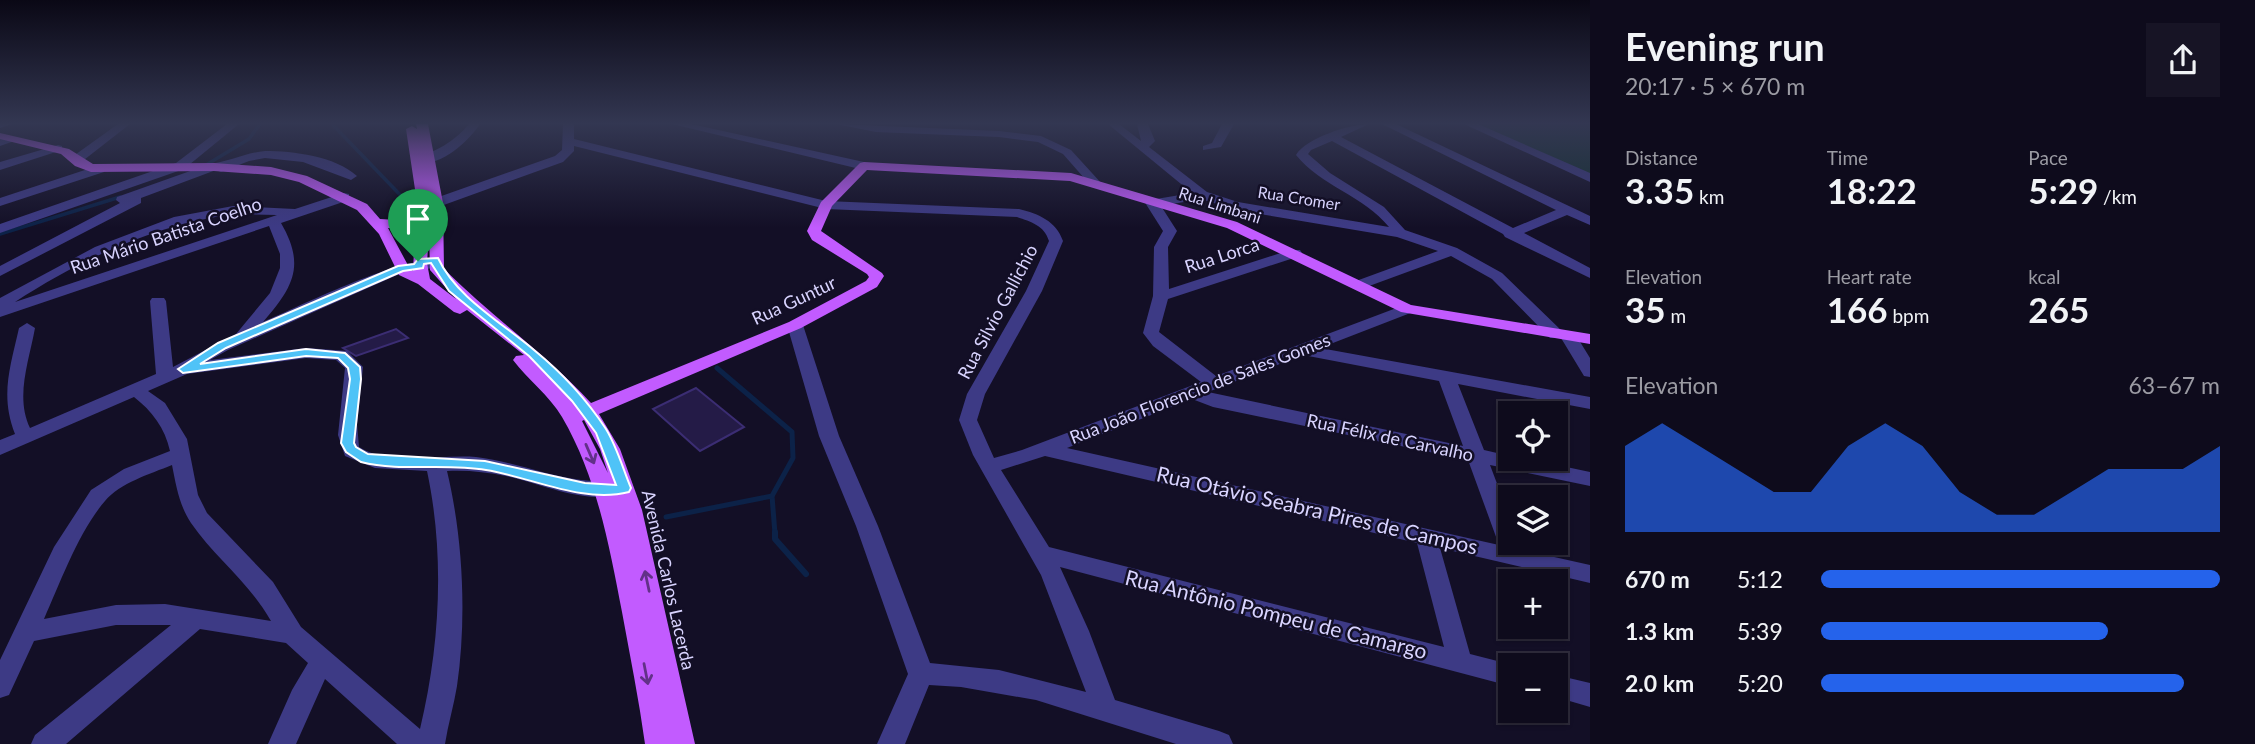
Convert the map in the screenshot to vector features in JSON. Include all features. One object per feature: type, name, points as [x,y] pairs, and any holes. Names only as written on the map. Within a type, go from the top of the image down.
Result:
[{"type":"main road","points":[[76,160],[85,166],[100,169],[214,167],[281,173],[312,182],[344,197],[362,207],[381,228],[423,225]]},
{"type":"main road","points":[[418,265],[423,225],[430,204],[424,160]]},
{"type":"main road","name":"Rua Limbani","points":[[864,166],[1049,174],[1096,184],[1232,225],[1361,284],[1407,309],[1590,340]]},
{"type":"main road","name":"Rua Guntur","points":[[581,415],[795,325],[866,289],[877,276],[814,234],[826,205],[864,166]]},
{"type":"main road","name":"Avenida Carlos Lacerda","points":[[381,228],[418,265],[453,289],[533,354],[610,449],[615,489],[613,510],[659,744]]},
{"type":"main road","name":"Avenida Carlos Lacerda","points":[[615,489],[645,568],[681,744]]},
{"type":"street","points":[[0,166],[25,159]]},
{"type":"street","points":[[0,229],[183,167],[193,159]]},
{"type":"street","points":[[0,239],[244,159]]},
{"type":"street","points":[[292,159],[334,166],[351,176]]},
{"type":"street","points":[[430,204],[558,159]]},
{"type":"street","name":"Rua Silvio Gallichio","points":[[662,159],[826,205],[1019,214],[1038,219],[1053,232],[1056,241],[1044,271],[970,410],[968,420],[991,466],[1042,554],[1076,631],[1105,709]]},
{"type":"street","name":"Rua Limbani","points":[[832,159],[864,166]]},
{"type":"street","points":[[1073,159],[1096,184]]},
{"type":"street","points":[[1156,159],[1198,196],[1198,215]]},
{"type":"street","points":[[1306,159],[1388,215],[1400,233]]},
{"type":"street","points":[[1372,159],[1590,274]]},
{"type":"street","points":[[1460,159],[1590,221]]},
{"type":"street","points":[[1547,159],[1590,178]]},
{"type":"street","points":[[0,202],[100,169]]},
{"type":"street","points":[[0,272],[125,207],[146,192]]},
{"type":"street","name":"Rua Cromer","points":[[1154,202],[1198,196],[1236,206],[1400,233],[1452,251],[1502,280],[1562,335],[1590,372]]},
{"type":"street","name":"Rua Mário Batista Coelho","points":[[0,312],[344,197]]},
{"type":"street","points":[[1154,202],[1170,231],[1161,247],[1161,296],[1152,327],[1153,337],[1212,382]]},
{"type":"street","points":[[0,305],[41,280],[150,228],[233,210],[270,209],[297,212]]},
{"type":"street","points":[[1510,234],[1567,210]]},
{"type":"street","points":[[239,339],[275,297],[288,276],[288,250],[273,221]]},
{"type":"street","points":[[1361,284],[1452,251]]},
{"type":"street","name":"Rua Lorca","points":[[1161,296],[1295,253]]},
{"type":"street","points":[[0,448],[183,369],[215,349],[418,265]]},
{"type":"street","points":[[158,301],[165,376]]},
{"type":"street","name":"Rua João Florencio de Sales Gomes","points":[[991,466],[1044,449],[1407,309]]},
{"type":"street","points":[[795,325],[821,413],[921,674],[891,744]]},
{"type":"street","points":[[25,436],[15,415],[13,398],[27,328]]},
{"type":"street","points":[[1300,350],[1590,403]]},
{"type":"street","points":[[183,369],[306,353],[341,355],[354,367],[355,379],[347,436],[350,449],[366,459],[485,465],[615,489]]},
{"type":"street","points":[[1446,376],[1514,556]]},
{"type":"street","points":[[135,389],[158,407],[177,439],[188,495],[200,518],[265,589],[292,634],[417,744]]},
{"type":"street","name":"Rua Félix de Carvalho","points":[[1191,392],[1213,401],[1590,479]]},
{"type":"street","name":"Rua Otávio Seabra Pires de Campos","points":[[1044,449],[1590,574]]},
{"type":"street","points":[[0,687],[65,547],[98,495],[131,474],[181,454]]},
{"type":"street","points":[[431,744],[445,677],[449,585],[443,505],[435,463]]},
{"type":"street","points":[[1426,537],[1460,662]]},
{"type":"street","name":"Rua Antônio Pompeu de Camargo","points":[[1042,554],[1498,672]]},
{"type":"street","points":[[27,632],[116,615],[165,614],[292,634]]},
{"type":"street","points":[[45,744],[195,619]]},
{"type":"street","points":[[282,744],[301,698],[323,661]]},
{"type":"street","points":[[921,674],[954,674],[1022,684],[1219,744]]},
{"type":"street","points":[[1568,689],[1590,695]]},
{"type":"green space","points":[[1555,159],[1590,159],[1590,174]]},
{"type":"building","points":[[396,329],[408,338],[356,356],[343,348]]},
{"type":"building","points":[[696,388],[744,427],[700,451],[653,409]]},
{"type":"waterway","points":[[206,165],[216,159]]},
{"type":"waterway","points":[[365,159],[407,202]]},
{"type":"waterway","points":[[0,234],[120,197]]},
{"type":"waterway","points":[[717,368],[792,432],[793,458],[772,496]]},
{"type":"waterway","points":[[666,517],[772,496]]},
{"type":"waterway","points":[[772,496],[775,534]]},
{"type":"waterway","points":[[775,534],[775,539],[806,574]]},
{"type":"route","points":[[435,260],[437,270],[453,289],[533,354],[577,398],[601,432],[625,488],[606,491],[585,488],[485,465],[377,461],[357,455],[350,449],[347,436],[355,379],[354,367],[341,355],[306,353],[183,369],[222,346],[401,268],[419,266],[418,261],[435,260]]}]
